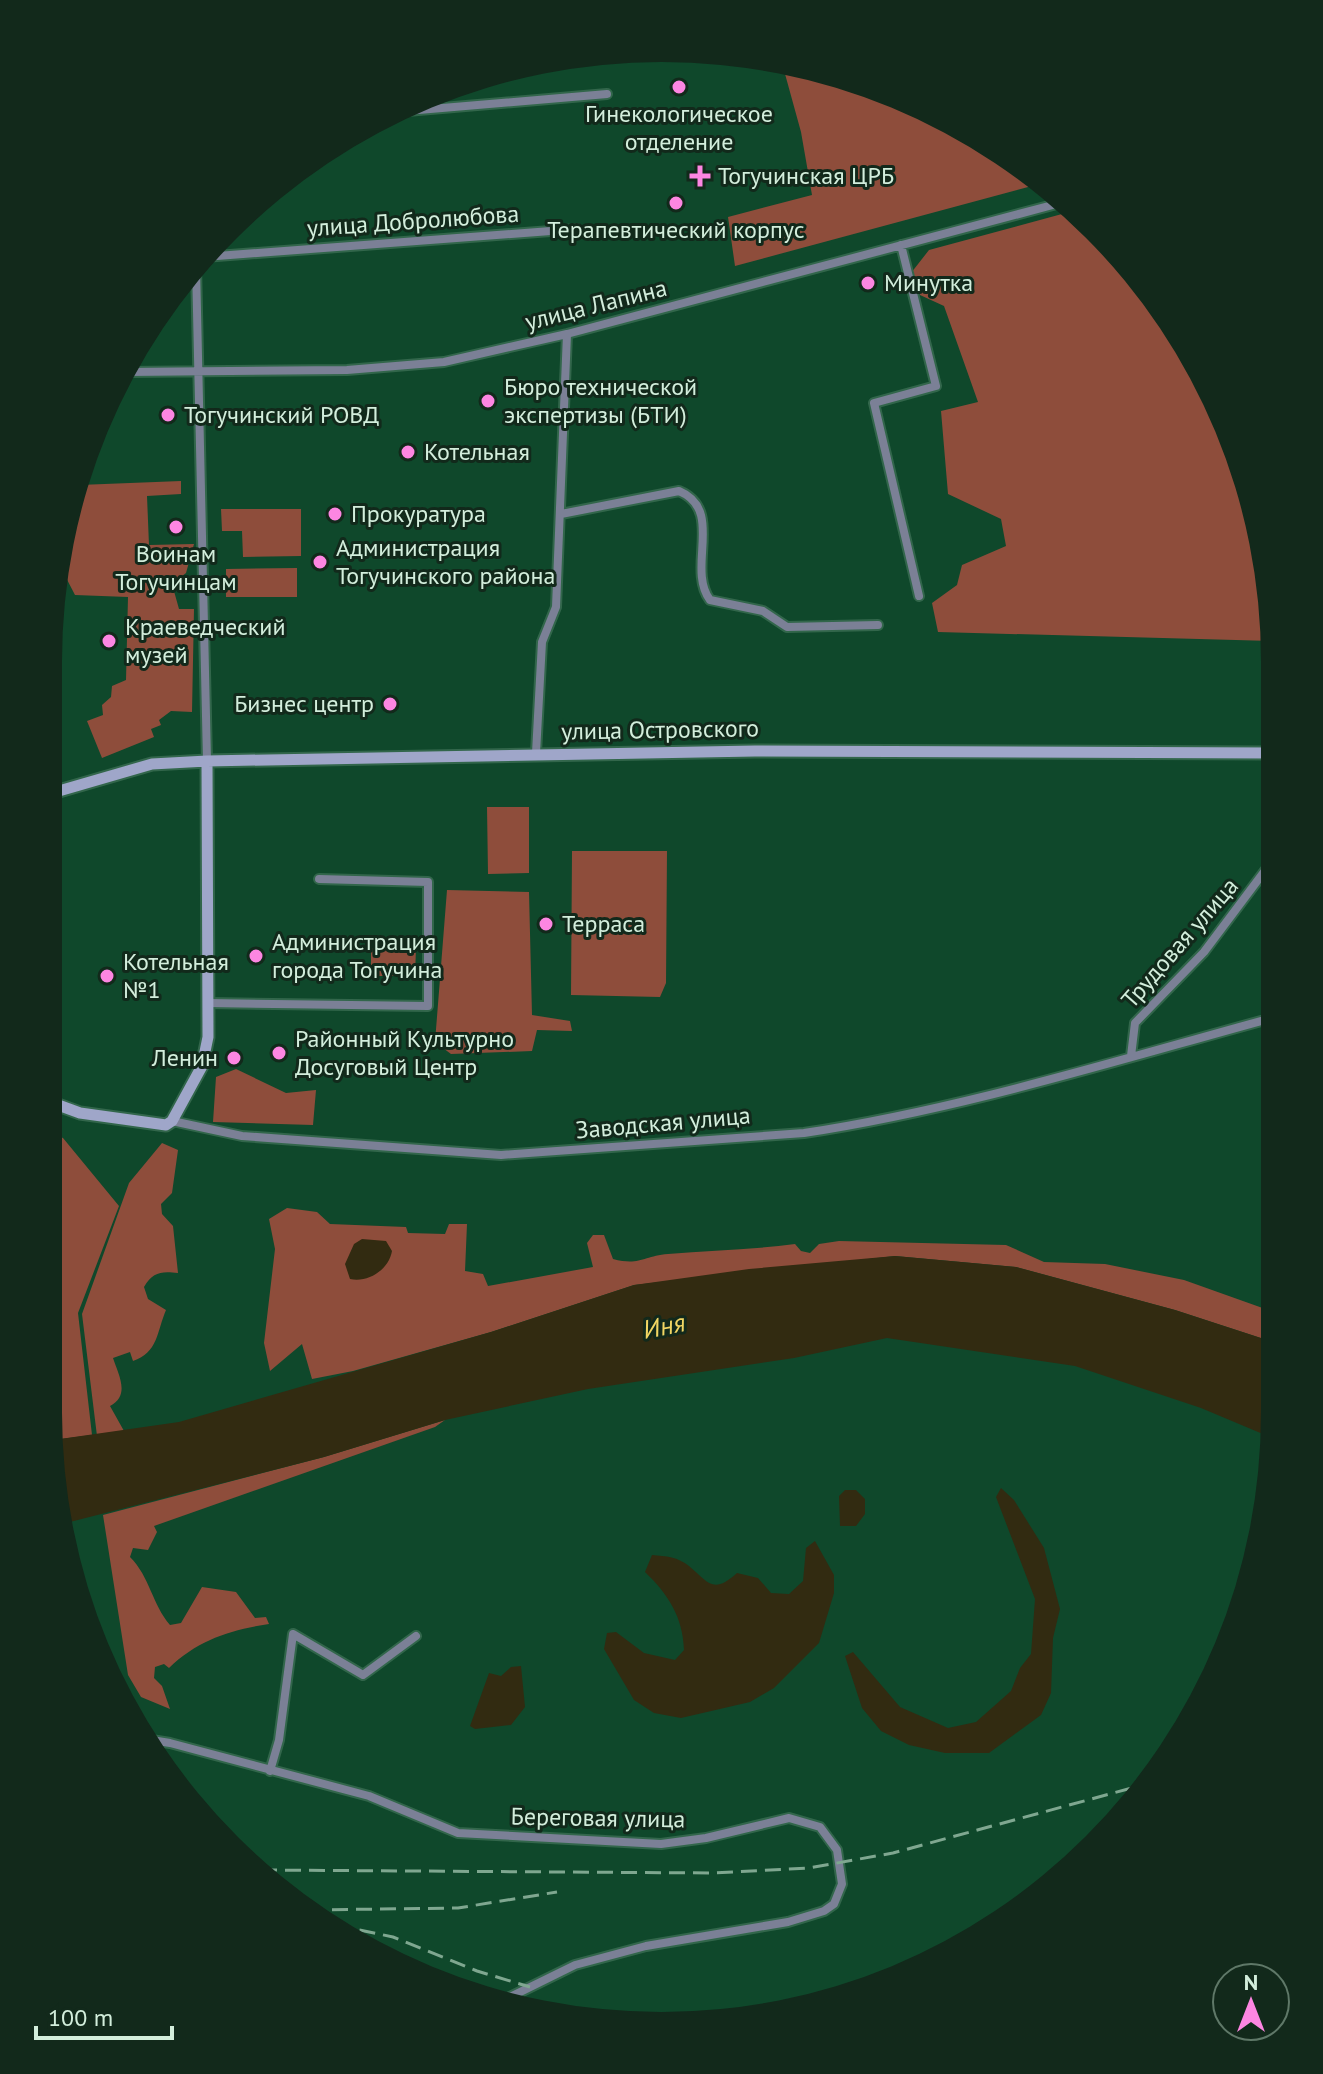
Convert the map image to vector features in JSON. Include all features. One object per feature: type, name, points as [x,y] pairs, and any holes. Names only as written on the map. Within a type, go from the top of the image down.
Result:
[{"type":"street","points":[[430,109],[607,94]]},
{"type":"street","name":"улица Лапина","points":[[137,372],[347,370],[444,362],[567,334],[1050,206]]},
{"type":"street","name":"улица Добролюбова","points":[[221,256],[577,229]]},
{"type":"street","points":[[901,245],[936,386],[874,403],[919,596]]},
{"type":"street","points":[[172,1121],[202,1066],[208,1037],[207,761],[196,284]]},
{"type":"street","points":[[536,753],[542,642],[556,607],[567,334]]},
{"type":"street","points":[[561,514],[679,491],[692,497],[702,513],[701,589],[710,600],[763,611],[787,627],[878,625]]},
{"type":"street","name":"улица Островского","points":[[62,790],[152,764],[207,761],[536,753],[1151,750],[1261,753]]},
{"type":"street","name":"Трудовая улица","points":[[1131,1056],[1135,1023],[1204,952],[1261,876]]},
{"type":"street","points":[[208,1003],[428,1006],[428,882],[319,879]]},
{"type":"street","name":"Заводская улица","points":[[62,1106],[116,1119],[166,1125],[172,1121],[242,1136],[471,1154],[563,1153],[850,1126],[1261,1021]]},
{"type":"street","points":[[270,1771],[279,1740],[293,1634],[363,1675],[416,1636]]},
{"type":"street","name":"Береговая улица","points":[[160,1741],[394,1804],[458,1833],[680,1843],[789,1818],[820,1827],[837,1850],[842,1884],[834,1904],[824,1911],[797,1920],[646,1946],[575,1965],[516,1994]]},
{"type":"shaded area","points":[[785,76],[854,94],[927,124],[995,163],[1027,187],[735,266],[728,217],[812,195],[801,132]]},
{"type":"shaded area","points":[[1061,214],[1112,266],[1160,328],[1199,396],[1215,432],[1241,506],[1256,583],[1260,641],[938,632],[932,603],[957,585],[962,565],[1006,546],[1001,519],[948,494],[941,411],[978,402],[944,306],[920,295],[911,273],[929,250]]},
{"type":"shaded area","points":[[181,481],[181,494],[147,496],[149,545],[194,544],[186,573],[172,584],[179,609],[194,609],[192,712],[171,711],[159,720],[161,725],[151,729],[154,737],[102,758],[87,721],[103,715],[102,705],[111,697],[112,686],[126,680],[128,597],[75,595],[67,580],[89,485]]},
{"type":"shaded area","points":[[221,509],[301,509],[301,556],[243,557],[242,531],[222,531]]},
{"type":"shaded area","points":[[297,568],[297,597],[226,597],[226,569]]},
{"type":"shaded area","points":[[487,807],[529,807],[529,873],[488,874]]},
{"type":"shaded area","points":[[572,851],[667,851],[666,983],[660,997],[571,995]]},
{"type":"shaded area","points":[[447,890],[529,892],[532,1015],[570,1021],[572,1031],[537,1030],[532,1051],[451,1054],[435,1042]]},
{"type":"shaded area","points":[[371,948],[416,948],[415,976],[371,976]]},
{"type":"shaded area","points":[[236,1069],[286,1093],[316,1090],[313,1125],[213,1122],[216,1077]]},
{"type":"shaded area","points":[[62,1138],[119,1206],[78,1313],[92,1435],[63,1439]]},
{"type":"shaded area","points":[[162,1143],[178,1150],[172,1193],[161,1204],[162,1214],[173,1226],[178,1273],[158,1274],[144,1287],[148,1299],[166,1310],[156,1340],[147,1353],[133,1361],[130,1352],[113,1358],[121,1390],[120,1396],[110,1406],[124,1431],[97,1436],[82,1314],[129,1183]]},
{"type":"shaded area","points":[[287,1208],[317,1212],[330,1224],[406,1227],[408,1233],[445,1234],[449,1224],[467,1224],[465,1271],[483,1274],[488,1286],[593,1267],[587,1243],[593,1235],[604,1235],[613,1259],[629,1261],[668,1254],[795,1244],[801,1251],[810,1253],[819,1244],[839,1241],[1006,1245],[1044,1262],[1105,1264],[1184,1280],[1261,1307],[1261,1338],[1175,1310],[1016,1267],[895,1256],[634,1285],[491,1332],[353,1371],[312,1379],[302,1344],[270,1371],[264,1343],[275,1249],[269,1219]]},
{"type":"shaded area","points":[[445,1420],[435,1427],[154,1526],[157,1532],[148,1550],[133,1548],[130,1557],[170,1625],[181,1623],[202,1587],[236,1592],[255,1618],[266,1617],[269,1624],[215,1638],[191,1650],[169,1668],[164,1664],[155,1667],[154,1678],[162,1686],[170,1709],[141,1697],[128,1675],[103,1515],[324,1457]]},
{"type":"water","points":[[362,1239],[386,1241],[392,1251],[390,1258],[371,1277],[350,1279],[345,1264],[354,1244]]},
{"type":"water","name":"Иня","points":[[895,1256],[1016,1267],[1175,1310],[1261,1338],[1260,1433],[1201,1408],[1075,1366],[887,1338],[794,1358],[588,1389],[445,1420],[324,1457],[73,1521],[63,1439],[179,1422],[491,1332],[634,1285],[749,1269]]},
{"type":"water","points":[[1001,1488],[1014,1500],[1044,1548],[1060,1609],[1053,1638],[1051,1693],[1041,1715],[989,1753],[945,1753],[909,1745],[881,1731],[862,1708],[845,1656],[853,1652],[900,1707],[948,1728],[976,1722],[1011,1691],[1020,1668],[1031,1654],[1035,1599],[996,1497]]},
{"type":"water","points":[[845,1490],[856,1490],[865,1499],[865,1514],[856,1526],[840,1526],[839,1496]]},
{"type":"water","points":[[815,1541],[834,1575],[834,1593],[819,1643],[774,1688],[750,1702],[681,1718],[654,1713],[634,1700],[604,1649],[607,1633],[616,1632],[644,1653],[675,1660],[684,1650],[681,1627],[673,1607],[645,1572],[652,1555],[681,1561],[711,1584],[722,1583],[737,1573],[758,1578],[771,1593],[789,1594],[803,1581],[806,1548]]},
{"type":"water","points":[[521,1666],[525,1707],[511,1725],[475,1729],[470,1726],[489,1673],[501,1676],[511,1667]]},
{"type":"railway","points":[[275,1870],[712,1873],[809,1868],[893,1853],[1127,1789]]},
{"type":"railway","points":[[326,1910],[458,1908],[557,1892]]},
{"type":"railway","points":[[358,1930],[393,1937],[477,1971],[530,1987]]},
{"type":"place","name":"Гинекологическое отделение","points":[[679,87]]},
{"type":"place","name":"Тогучинская ЦРБ","points":[[700,176]]},
{"type":"place","name":"Терапевтический корпус","points":[[676,203]]},
{"type":"place","name":"Минутка","points":[[868,283]]},
{"type":"place","name":"Бюро технической экспертизы (БТИ)","points":[[488,401]]},
{"type":"place","name":"Тогучинский РОВД","points":[[168,415]]},
{"type":"place","name":"Котельная","points":[[408,452]]},
{"type":"place","name":"Прокуратура","points":[[335,514]]},
{"type":"place","name":"Воинам Тогучинцам","points":[[176,527]]},
{"type":"place","name":"Администрация Тогучинского района","points":[[320,562]]},
{"type":"place","name":"Краеведческий музей","points":[[109,641]]},
{"type":"place","name":"Бизнес центр","points":[[390,704]]},
{"type":"place","name":"Терраса","points":[[546,924]]},
{"type":"place","name":"Администрация города Тогучина","points":[[256,956]]},
{"type":"place","name":"Котельная №1","points":[[107,976]]},
{"type":"place","name":"Районный Культурно Досуговый Центр","points":[[279,1053]]},
{"type":"place","name":"Ленин","points":[[234,1058]]}]
